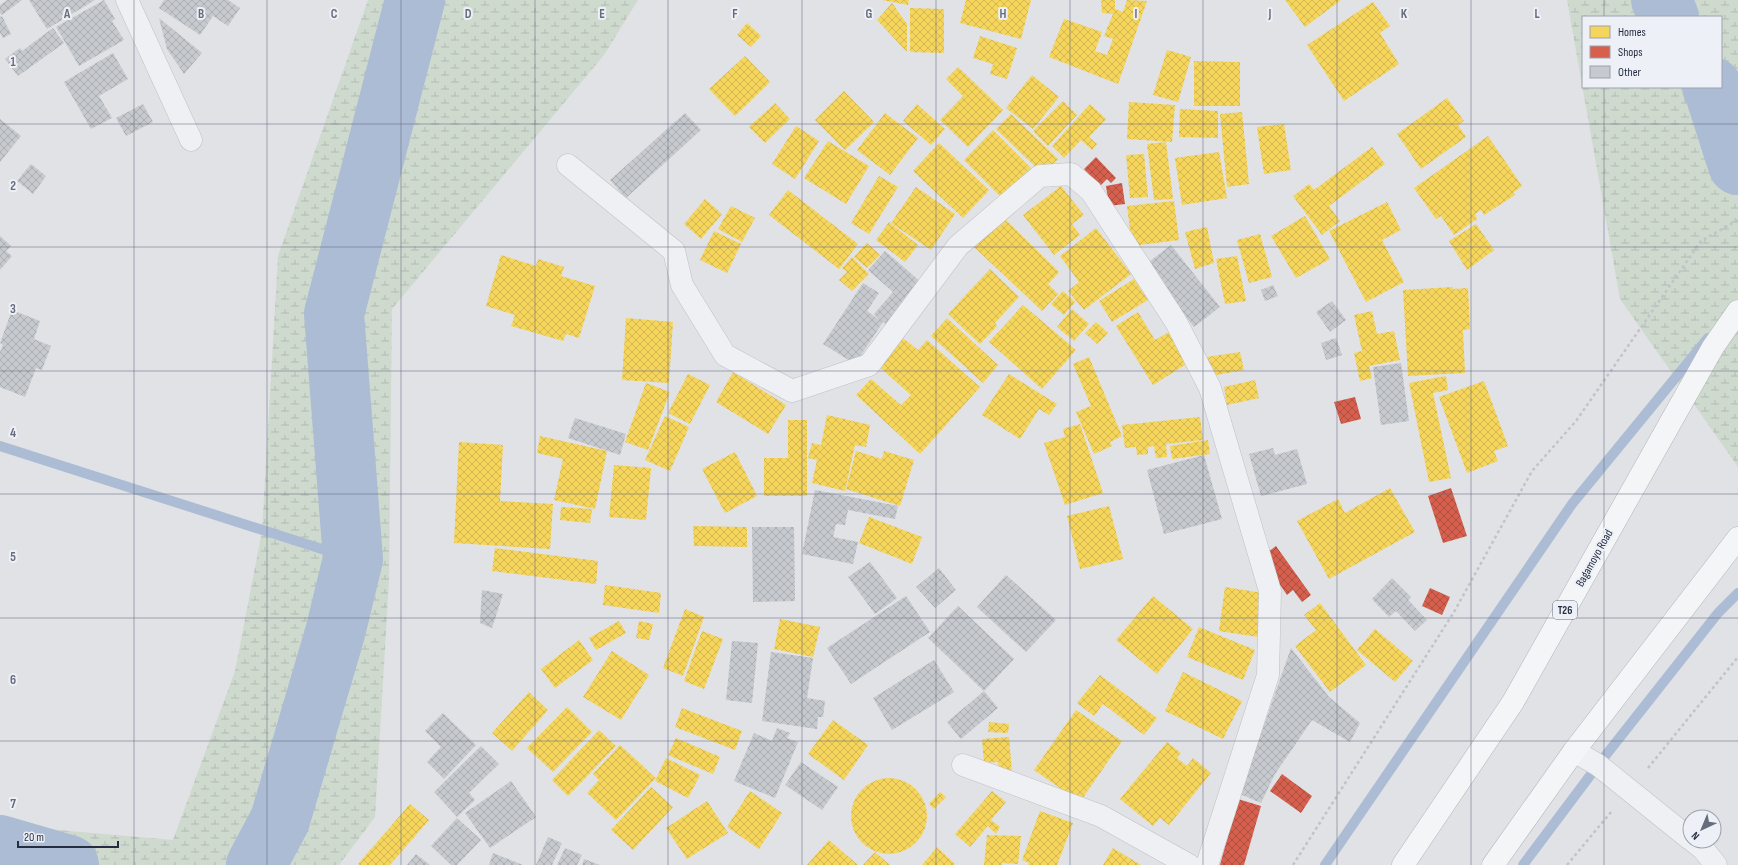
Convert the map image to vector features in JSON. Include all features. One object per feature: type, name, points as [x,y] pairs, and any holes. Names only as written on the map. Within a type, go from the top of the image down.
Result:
[{"type":"highway","name":"Bagamoyo Road","points":[[1403,865],[1513,702],[1713,347],[1738,312]]},
{"type":"highway","points":[[1493,865],[1574,751],[1738,538]]},
{"type":"lane","points":[[127,0],[191,140]]},
{"type":"lane","points":[[568,165],[674,251],[682,285],[725,355],[792,391],[869,365],[958,246],[1040,176],[1070,174],[1091,191],[1176,322],[1210,388],[1270,591],[1268,675],[1207,865]]},
{"type":"lane","points":[[1574,751],[1598,766],[1682,833]]},
{"type":"lane","points":[[963,765],[1101,816],[1189,865]]},
{"type":"lane","points":[[1703,849],[1716,865]]},
{"type":"path","points":[[1293,865],[1454,612],[1532,471],[1576,421],[1701,241],[1738,220]]},
{"type":"path","points":[[1566,865],[1738,657]]},
{"type":"green space","points":[[368,0],[638,0],[604,55],[392,309],[389,580],[375,817],[339,865],[0,865],[0,825],[173,840],[235,671],[262,531],[278,256]]},
{"type":"green space","points":[[1567,0],[1738,0],[1738,467],[1620,299],[1583,88],[1722,88],[1722,16],[1582,16],[1582,85]]},
{"type":"building: Homes","points":[[882,0],[909,0],[908,5]]},
{"type":"building: Homes","points":[[966,0],[1031,0],[1021,39],[960,23]]},
{"type":"building: Homes","points":[[1101,0],[1115,0],[1115,9],[1123,12],[1127,0],[1147,1],[1118,84],[1049,57],[1064,19],[1102,32],[1095,51],[1107,55],[1113,39],[1104,36],[1113,14],[1102,13]]},
{"type":"building: Homes","points":[[1285,0],[1341,0],[1305,27]]},
{"type":"building: Homes","points":[[1373,2],[1390,26],[1380,33],[1399,64],[1344,101],[1307,45]]},
{"type":"building: Homes","points":[[892,3],[907,24],[907,52],[877,20]]},
{"type":"building: Homes","points":[[910,8],[944,9],[944,53],[910,52]]},
{"type":"building: Homes","points":[[747,23],[761,36],[751,47],[737,35]]},
{"type":"building: Homes","points":[[980,36],[1017,48],[1007,79],[990,74],[993,64],[973,58]]},
{"type":"building: Homes","points":[[1167,50],[1191,57],[1178,102],[1153,95]]},
{"type":"building: Homes","points":[[745,56],[770,82],[735,116],[709,89]]},
{"type":"building: Homes","points":[[1194,61],[1240,62],[1240,106],[1194,106]]},
{"type":"building: Homes","points":[[958,67],[1003,110],[968,147],[940,120],[963,96],[946,79]]},
{"type":"building: Homes","points":[[1032,75],[1059,97],[1033,129],[1006,108]]},
{"type":"building: Homes","points":[[844,91],[874,122],[845,150],[815,120]]},
{"type":"building: Homes","points":[[1447,98],[1464,121],[1458,125],[1466,137],[1421,169],[1397,134]]},
{"type":"building: Homes","points":[[1063,101],[1077,115],[1048,146],[1033,131]]},
{"type":"building: Homes","points":[[1129,102],[1175,105],[1172,142],[1127,139]]},
{"type":"building: Homes","points":[[775,103],[790,119],[765,143],[749,127]]},
{"type":"building: Homes","points":[[917,104],[945,129],[931,145],[903,121]]},
{"type":"building: Homes","points":[[1090,104],[1106,119],[1089,137],[1097,144],[1092,150],[1081,140],[1064,158],[1052,146]]},
{"type":"building: Homes","points":[[1180,109],[1218,111],[1218,138],[1179,137]]},
{"type":"building: Homes","points":[[1242,112],[1249,184],[1227,187],[1220,114]]},
{"type":"building: Homes","points":[[885,113],[918,138],[890,175],[857,150]]},
{"type":"building: Homes","points":[[1011,114],[1058,159],[1043,174],[996,129]]},
{"type":"building: Homes","points":[[1284,124],[1291,170],[1264,174],[1257,127]]},
{"type":"building: Homes","points":[[796,126],[819,141],[795,179],[772,164]]},
{"type":"building: Homes","points":[[993,130],[1031,168],[1002,198],[964,160]]},
{"type":"building: Homes","points":[[1488,136],[1522,186],[1513,193],[1515,195],[1484,215],[1481,210],[1475,214],[1477,219],[1454,235],[1441,216],[1436,219],[1414,188]]},
{"type":"building: Homes","points":[[828,141],[869,166],[846,204],[804,178]]},
{"type":"building: Homes","points":[[1166,142],[1173,199],[1154,200],[1147,144]]},
{"type":"building: Homes","points":[[939,143],[989,190],[963,218],[913,171]]},
{"type":"building: Homes","points":[[1372,147],[1385,164],[1329,206],[1340,221],[1322,235],[1293,196],[1309,184],[1314,190]]},
{"type":"building: Homes","points":[[1219,152],[1227,198],[1182,205],[1175,158]]},
{"type":"building: Homes","points":[[1144,154],[1148,197],[1130,198],[1126,155]]},
{"type":"building: Homes","points":[[879,176],[898,187],[869,234],[851,223]]},
{"type":"building: Homes","points":[[1061,186],[1084,215],[1072,224],[1080,235],[1054,255],[1023,215]]},
{"type":"building: Homes","points":[[916,187],[955,214],[931,250],[891,223]]},
{"type":"building: Homes","points":[[788,190],[858,244],[839,269],[769,215]]},
{"type":"building: Homes","points":[[705,199],[722,214],[701,239],[684,224]]},
{"type":"building: Homes","points":[[1174,201],[1179,240],[1132,246],[1127,206]]},
{"type":"building: Homes","points":[[1387,202],[1401,230],[1382,240],[1404,282],[1366,302],[1329,231]]},
{"type":"building: Homes","points":[[731,206],[755,218],[742,242],[718,229]]},
{"type":"building: Homes","points":[[1002,216],[1059,272],[1048,284],[1058,294],[1042,311],[973,246]]},
{"type":"building: Homes","points":[[1305,216],[1330,259],[1296,278],[1271,236]]},
{"type":"building: Homes","points":[[889,222],[918,245],[905,262],[876,240]]},
{"type":"building: Homes","points":[[1476,224],[1494,250],[1467,270],[1449,241]]},
{"type":"building: Homes","points":[[1207,227],[1214,263],[1195,269],[1185,232]]},
{"type":"building: Homes","points":[[1096,228],[1131,274],[1084,310],[1068,291],[1079,282],[1060,256]]},
{"type":"building: Homes","points":[[714,231],[741,244],[727,273],[700,260]]},
{"type":"building: Homes","points":[[1260,234],[1272,277],[1249,283],[1237,240]]},
{"type":"building: Homes","points":[[867,243],[880,255],[867,268],[854,257]]},
{"type":"building: Homes","points":[[501,255],[536,266],[538,259],[564,267],[561,276],[595,286],[579,338],[566,334],[563,341],[511,326],[515,315],[486,306]]},
{"type":"building: Homes","points":[[1237,256],[1246,301],[1225,304],[1216,259]]},
{"type":"building: Homes","points":[[852,257],[869,274],[852,291],[839,280],[847,272],[842,268]]},
{"type":"building: Homes","points":[[990,269],[1019,297],[995,323],[997,326],[980,344],[948,314]]},
{"type":"building: Homes","points":[[1134,279],[1148,300],[1112,322],[1099,301]]},
{"type":"building: Homes","points":[[1453,287],[1453,289],[1468,288],[1470,329],[1463,330],[1465,373],[1408,376],[1403,290]]},
{"type":"building: Homes","points":[[1063,291],[1075,302],[1064,315],[1051,304]]},
{"type":"building: Homes","points":[[1023,305],[1076,350],[1042,389],[989,342]]},
{"type":"building: Homes","points":[[1072,309],[1089,324],[1074,341],[1057,327]]},
{"type":"building: Homes","points":[[1372,311],[1377,334],[1394,331],[1400,360],[1369,366],[1372,378],[1360,381],[1354,353],[1362,351],[1354,315]]},
{"type":"building: Homes","points":[[1138,312],[1155,340],[1169,332],[1188,363],[1153,385],[1116,326]]},
{"type":"building: Homes","points":[[626,318],[673,322],[669,383],[622,380]]},
{"type":"building: Homes","points":[[947,318],[998,365],[983,383],[931,336]]},
{"type":"building: Homes","points":[[1096,322],[1108,333],[1097,344],[1085,333]]},
{"type":"building: Homes","points":[[903,338],[918,350],[927,340],[980,387],[920,454],[856,395],[871,379],[901,405],[911,395],[878,366]]},
{"type":"building: Homes","points":[[1240,352],[1244,370],[1211,376],[1207,357]]},
{"type":"building: Homes","points":[[1089,357],[1122,436],[1110,442],[1112,446],[1094,454],[1076,412],[1091,406],[1073,364]]},
{"type":"building: Homes","points":[[733,372],[786,405],[768,434],[716,402]]},
{"type":"building: Homes","points":[[688,374],[710,385],[690,424],[668,413]]},
{"type":"building: Homes","points":[[1009,374],[1057,404],[1049,415],[1039,409],[1020,439],[982,415]]},
{"type":"building: Homes","points":[[1446,376],[1448,390],[1433,393],[1451,478],[1429,482],[1409,383]]},
{"type":"building: Homes","points":[[1255,380],[1259,398],[1227,405],[1224,387]]},
{"type":"building: Homes","points":[[1484,381],[1508,446],[1494,451],[1498,461],[1467,473],[1439,397]]},
{"type":"building: Homes","points":[[646,383],[670,392],[648,450],[625,442]]},
{"type":"building: Homes","points":[[827,415],[870,425],[866,447],[855,445],[845,491],[812,483],[817,460],[808,458],[812,443],[821,445]]},
{"type":"building: Homes","points":[[665,416],[689,427],[670,471],[645,460]]},
{"type":"building: Homes","points":[[1200,417],[1203,440],[1166,444],[1167,457],[1156,458],[1154,446],[1148,447],[1148,454],[1137,455],[1136,447],[1125,448],[1122,425]]},
{"type":"building: Homes","points":[[788,420],[807,420],[807,496],[764,496],[764,458],[788,458]]},
{"type":"building: Homes","points":[[1080,424],[1103,493],[1065,505],[1044,443],[1065,437],[1063,429]]},
{"type":"building: Homes","points":[[540,436],[607,451],[595,509],[554,500],[563,459],[537,453]]},
{"type":"building: Homes","points":[[1208,440],[1210,454],[1172,459],[1170,446]]},
{"type":"building: Homes","points":[[459,442],[503,445],[500,501],[553,504],[550,549],[454,543]]},
{"type":"building: Homes","points":[[856,451],[882,459],[884,451],[914,460],[900,506],[846,489]]},
{"type":"building: Homes","points":[[735,452],[757,496],[725,513],[702,469]]},
{"type":"building: Homes","points":[[614,465],[651,468],[646,520],[609,517]]},
{"type":"building: Homes","points":[[1390,488],[1415,532],[1329,579],[1297,521],[1338,499],[1345,513]]},
{"type":"building: Homes","points":[[1109,506],[1123,559],[1080,569],[1067,516]]},
{"type":"building: Homes","points":[[561,507],[592,509],[590,523],[560,520]]},
{"type":"building: Homes","points":[[869,517],[922,537],[912,564],[859,543]]},
{"type":"building: Homes","points":[[693,526],[747,527],[747,547],[694,546]]},
{"type":"building: Homes","points":[[495,548],[598,561],[596,584],[492,571]]},
{"type":"building: Homes","points":[[605,585],[661,593],[659,613],[603,605]]},
{"type":"building: Homes","points":[[1225,587],[1263,593],[1258,637],[1219,631]]},
{"type":"building: Homes","points":[[1153,596],[1193,629],[1157,674],[1116,640]]},
{"type":"building: Homes","points":[[1320,603],[1366,665],[1330,692],[1295,646],[1316,630],[1304,615]]},
{"type":"building: Homes","points":[[685,609],[704,617],[683,676],[663,668]]},
{"type":"building: Homes","points":[[780,619],[820,627],[813,657],[774,649]]},
{"type":"building: Homes","points":[[619,621],[626,633],[596,650],[589,638]]},
{"type":"building: Homes","points":[[639,621],[653,624],[649,640],[636,638]]},
{"type":"building: Homes","points":[[1199,627],[1255,650],[1243,680],[1187,657]]},
{"type":"building: Homes","points":[[1375,629],[1413,661],[1395,682],[1357,650]]},
{"type":"building: Homes","points":[[702,631],[723,639],[704,689],[684,681]]},
{"type":"building: Homes","points":[[579,640],[593,660],[555,688],[541,669]]},
{"type":"building: Homes","points":[[612,651],[649,675],[621,720],[583,697]]},
{"type":"building: Homes","points":[[1183,672],[1242,701],[1223,739],[1165,711]]},
{"type":"building: Homes","points":[[1100,675],[1157,718],[1144,735],[1103,704],[1094,716],[1077,703]]},
{"type":"building: Homes","points":[[529,692],[548,710],[512,751],[492,733]]},
{"type":"building: Homes","points":[[567,707],[592,732],[553,772],[527,748]]},
{"type":"building: Homes","points":[[682,708],[742,731],[735,750],[675,727]]},
{"type":"building: Homes","points":[[1076,710],[1122,741],[1080,802],[1034,770]]},
{"type":"building: Homes","points":[[833,720],[868,745],[844,780],[808,754]]},
{"type":"building: Homes","points":[[989,722],[1009,724],[1008,733],[988,732]]},
{"type":"building: Homes","points":[[599,730],[616,746],[568,796],[552,780]]},
{"type":"building: Homes","points":[[1009,737],[1012,773],[999,774],[998,762],[984,763],[982,739]]},
{"type":"building: Homes","points":[[676,738],[720,757],[713,774],[668,755]]},
{"type":"building: Homes","points":[[1167,742],[1181,753],[1177,758],[1187,766],[1193,758],[1211,773],[1169,825],[1160,818],[1153,826],[1120,799]]},
{"type":"building: Homes","points":[[620,745],[656,778],[616,820],[587,793],[599,780],[593,774]]},
{"type":"building: Homes","points":[[666,758],[700,775],[688,798],[655,781]]},
{"type":"building: Homes","points":[[889,778],[904,781],[916,789],[924,801],[927,816],[924,831],[916,843],[904,851],[889,854],[874,851],[862,843],[854,831],[851,816],[854,801],[862,789],[874,781]]},
{"type":"building: Homes","points":[[651,787],[673,807],[633,850],[611,830]]},
{"type":"building: Homes","points":[[750,791],[782,813],[759,849],[727,827]]},
{"type":"building: Homes","points":[[992,791],[1006,802],[991,820],[1000,827],[996,834],[988,826],[970,847],[955,834]]},
{"type":"building: Homes","points":[[940,792],[946,797],[934,809],[929,804]]},
{"type":"building: Homes","points":[[707,801],[728,833],[687,859],[666,828]]},
{"type":"building: Homes","points":[[410,804],[429,820],[390,865],[358,864]]},
{"type":"building: Homes","points":[[1040,811],[1073,823],[1057,865],[1028,865],[1029,863],[1022,860]]},
{"type":"building: Homes","points":[[987,835],[1021,836],[1018,864],[1002,863],[1002,865],[984,865]]},
{"type":"building: Homes","points":[[829,840],[858,865],[807,865]]},
{"type":"building: Homes","points":[[937,847],[955,864],[954,865],[922,865]]},
{"type":"building: Homes","points":[[1113,848],[1141,865],[1103,865]]},
{"type":"building: Homes","points":[[875,852],[890,865],[863,865]]},
{"type":"building: Shops","points":[[1096,157],[1116,178],[1111,183],[1107,179],[1100,186],[1084,169]]},
{"type":"building: Shops","points":[[1122,183],[1125,204],[1109,206],[1106,186]]},
{"type":"building: Shops","points":[[1355,397],[1361,419],[1341,424],[1334,402]]},
{"type":"building: Shops","points":[[1451,488],[1467,536],[1443,543],[1428,496]]},
{"type":"building: Shops","points":[[1276,546],[1311,595],[1302,602],[1293,590],[1287,595],[1261,557]]},
{"type":"building: Shops","points":[[1430,588],[1450,597],[1442,615],[1422,606]]},
{"type":"building: Shops","points":[[1282,774],[1312,796],[1301,813],[1270,791]]},
{"type":"building: Shops","points":[[1238,799],[1261,806],[1244,865],[1220,865]]},
{"type":"building: Other","points":[[7,0],[22,0],[2,15],[0,13],[0,5]]},
{"type":"building: Other","points":[[29,0],[95,0],[47,29]]},
{"type":"building: Other","points":[[104,0],[115,19],[112,21],[124,40],[79,66],[56,27]]},
{"type":"building: Other","points":[[164,0],[228,0],[240,8],[228,26],[213,16],[200,35],[159,8]]},
{"type":"building: Other","points":[[2,16],[11,34],[3,38],[0,33],[0,17]]},
{"type":"building: Other","points":[[159,18],[202,53],[184,74],[167,49]]},
{"type":"building: Other","points":[[53,28],[64,43],[18,76],[5,59],[20,48],[22,51]]},
{"type":"building: Other","points":[[113,53],[128,79],[99,96],[112,118],[91,129],[64,82]]},
{"type":"building: Other","points":[[143,104],[153,122],[126,136],[116,118]]},
{"type":"building: Other","points":[[685,113],[701,130],[626,198],[610,180]]},
{"type":"building: Other","points":[[0,119],[21,136],[0,162]]},
{"type":"building: Other","points":[[31,164],[46,176],[33,194],[17,181]]},
{"type":"building: Other","points":[[0,236],[11,246],[6,251],[12,256],[0,270]]},
{"type":"building: Other","points":[[1171,245],[1220,307],[1194,327],[1145,265]]},
{"type":"building: Other","points":[[885,251],[922,283],[887,325],[883,322],[855,364],[823,344],[863,283],[879,293],[867,311],[881,321],[874,314],[893,292],[868,270]]},
{"type":"building: Other","points":[[1273,285],[1278,296],[1265,301],[1261,290]]},
{"type":"building: Other","points":[[1332,301],[1346,320],[1330,332],[1316,312]]},
{"type":"building: Other","points":[[12,310],[40,321],[34,339],[51,346],[42,370],[36,368],[25,397],[0,387],[0,352],[3,345],[0,343]]},
{"type":"building: Other","points":[[1336,338],[1342,355],[1326,360],[1321,343]]},
{"type":"building: Other","points":[[1401,363],[1409,421],[1381,425],[1373,367]]},
{"type":"building: Other","points":[[575,418],[626,434],[620,455],[568,438]]},
{"type":"building: Other","points":[[1273,448],[1275,455],[1297,449],[1307,484],[1261,496],[1249,454]]},
{"type":"building: Other","points":[[1204,455],[1222,519],[1164,534],[1147,470]]},
{"type":"building: Other","points":[[815,490],[898,506],[895,519],[848,510],[845,525],[836,524],[833,537],[858,542],[853,564],[802,554]]},
{"type":"building: Other","points":[[752,527],[794,527],[795,601],[753,602]]},
{"type":"building: Other","points":[[870,562],[897,598],[875,614],[848,577]]},
{"type":"building: Other","points":[[939,568],[956,590],[935,608],[916,587]]},
{"type":"building: Other","points":[[1006,575],[1056,620],[1026,652],[977,607]]},
{"type":"building: Other","points":[[1392,578],[1411,597],[1408,600],[1427,620],[1415,631],[1396,611],[1389,617],[1372,599]]},
{"type":"building: Other","points":[[482,590],[503,594],[492,628],[480,623]]},
{"type":"building: Other","points":[[906,596],[930,632],[851,684],[827,648]]},
{"type":"building: Other","points":[[958,606],[1014,659],[984,691],[928,638]]},
{"type":"building: Other","points":[[732,641],[758,643],[752,703],[726,700]]},
{"type":"building: Other","points":[[1291,648],[1329,697],[1360,723],[1350,742],[1312,720],[1275,774],[1261,803],[1240,794]]},
{"type":"building: Other","points":[[771,652],[813,658],[807,698],[825,701],[823,717],[818,717],[817,729],[762,721]]},
{"type":"building: Other","points":[[934,660],[954,692],[892,730],[873,698]]},
{"type":"building: Other","points":[[984,691],[998,708],[961,739],[947,722]]},
{"type":"building: Other","points":[[443,713],[476,745],[444,779],[427,762],[441,747],[425,731]]},
{"type":"building: Other","points":[[777,728],[790,733],[787,738],[798,742],[775,798],[734,781],[754,733],[772,741]]},
{"type":"building: Other","points":[[481,746],[499,764],[469,793],[475,800],[457,817],[434,792]]},
{"type":"building: Other","points":[[801,762],[838,787],[822,810],[785,785]]},
{"type":"building: Other","points":[[511,781],[536,817],[490,848],[465,813]]},
{"type":"building: Other","points":[[457,818],[481,840],[457,865],[451,865],[431,846]]},
{"type":"building: Other","points":[[548,837],[562,843],[552,865],[536,865]]},
{"type":"building: Other","points":[[565,848],[582,855],[577,865],[557,865]]},
{"type":"building: Other","points":[[493,853],[523,865],[489,865]]},
{"type":"building: Other","points":[[416,854],[430,865],[407,865]]},
{"type":"building: Other","points":[[584,859],[600,865],[582,865]]},
{"type":"waterway","points":[[256,865],[280,820],[335,633],[353,559],[334,314],[415,0]]},
{"type":"waterway","points":[[1661,0],[1669,16]]},
{"type":"waterway","points":[[1712,88],[1738,165]]},
{"type":"waterway","points":[[1325,865],[1572,504],[1708,338]]},
{"type":"waterway","points":[[0,446],[353,559]]},
{"type":"waterway","points":[[1523,865],[1598,765],[1718,613],[1738,593]]},
{"type":"waterway","points":[[0,845],[69,865]]}]
